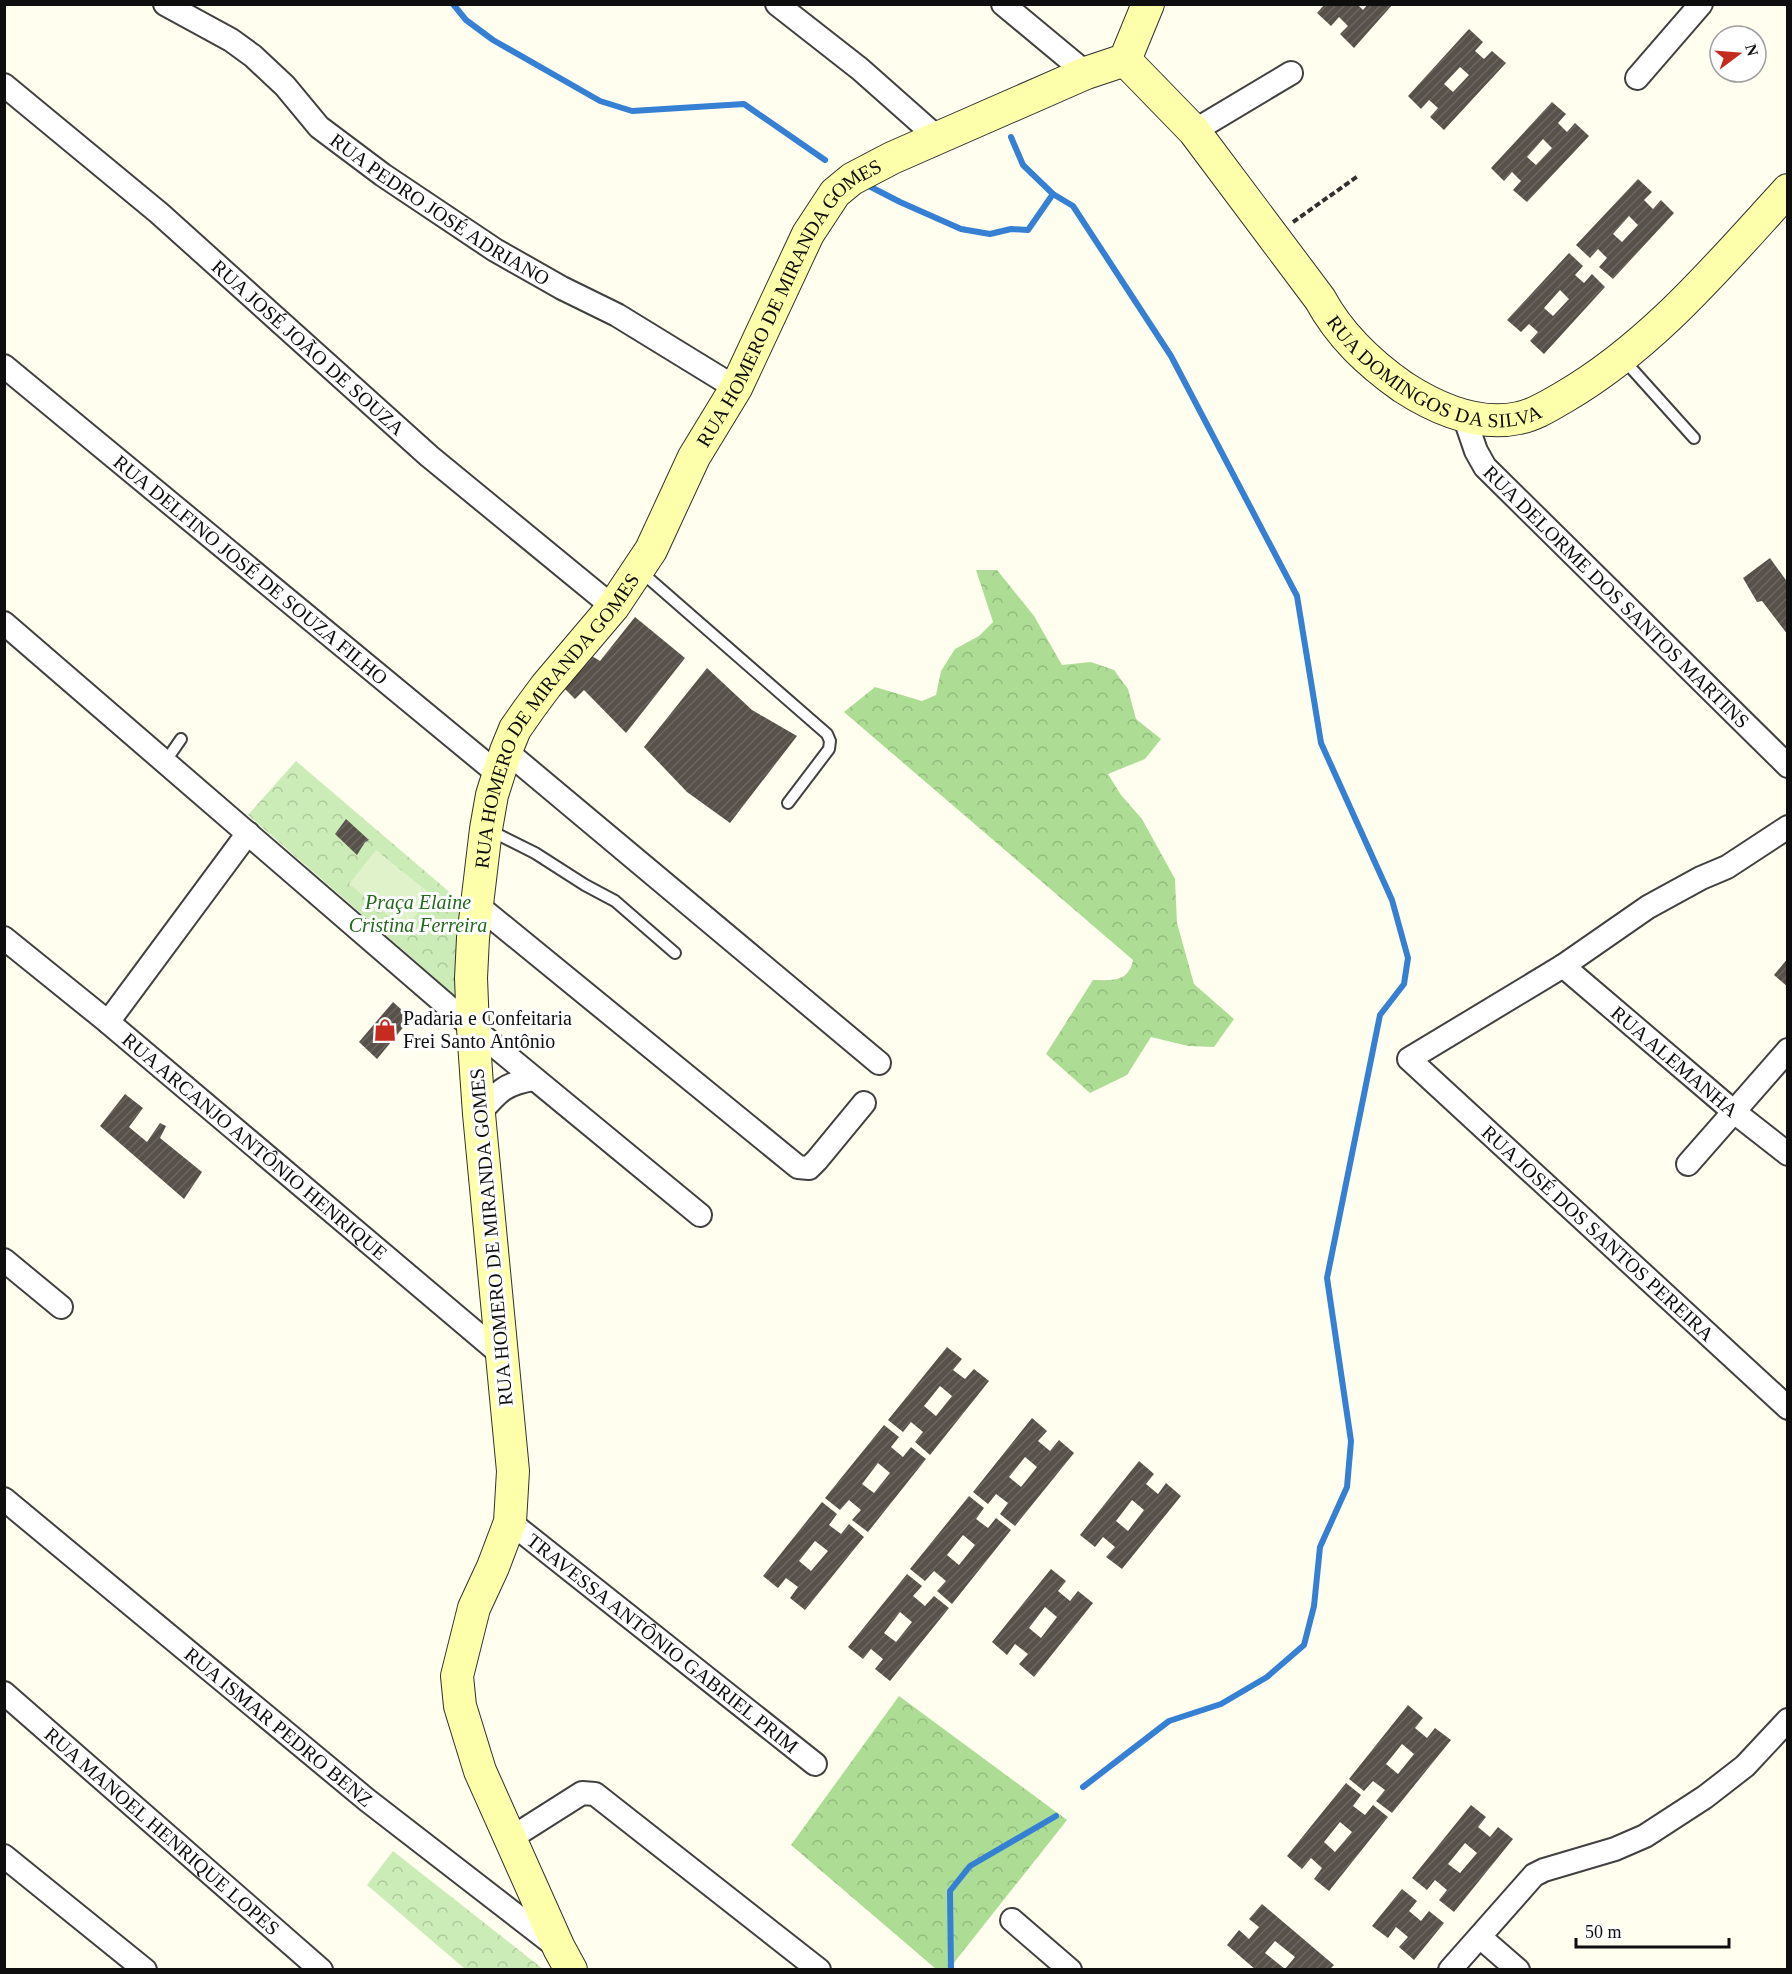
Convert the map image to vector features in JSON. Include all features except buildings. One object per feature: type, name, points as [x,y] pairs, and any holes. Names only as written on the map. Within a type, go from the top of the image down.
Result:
[{"type":"street","name":"RUA PEDRO JOSÉ ADRIANO","points":[[165,4],[231,40],[253,56],[285,86],[319,127],[392,181],[495,250],[562,288],[617,315],[736,388]]},
{"type":"street","points":[[777,4],[860,69],[939,139]]},
{"type":"street","points":[[1003,4],[1086,73]]},
{"type":"street","points":[[1125,60],[1148,4]]},
{"type":"street","points":[[1637,78],[1701,4]]},
{"type":"street","name":"RUA HOMERO DE MIRANDA GOMES","points":[[565,1959],[480,1771],[460,1706],[457,1676],[474,1608],[510,1522],[513,1471],[479,1113],[472,1028],[471,978],[486,828],[501,762],[515,729],[546,686],[613,607],[651,550],[694,458],[736,388],[807,234],[835,194],[852,179],[873,167],[1086,73],[1125,60]]},
{"type":"street","name":"RUA DOMINGOS DA SILVA","points":[[1125,60],[1194,131],[1320,299],[1331,320],[1369,362],[1412,393],[1464,416],[1500,421],[1521,418],[1544,409],[1571,393],[1621,357],[1681,302],[1788,190]]},
{"type":"street","points":[[1194,131],[1291,73]]},
{"type":"street","name":"RUA JOSÉ JOÃO DE SOUZA","points":[[4,85],[168,221],[429,456],[613,607]]},
{"type":"street","name":"RUA DELFINO JOSÉ DE SOUZA FILHO","points":[[4,366],[879,1063]]},
{"type":"street","name":"RUA DELORME DOS SANTOS MARTINS","points":[[1464,416],[1476,451],[1485,467],[1788,766]]},
{"type":"street","points":[[4,623],[472,1028],[700,1215]]},
{"type":"street","points":[[1563,966],[1648,906],[1727,867],[1788,827]]},
{"type":"street","points":[[108,1022],[248,833]]},
{"type":"street","points":[[477,905],[798,1167],[809,1168],[864,1103]]},
{"type":"street","name":"RUA ARCANJO ANTÔNIO HENRIQUE","points":[[4,938],[108,1022],[501,1355]]},
{"type":"street","name":"RUA JOSÉ DOS SANTOS PEREIRA","points":[[1563,966],[1409,1059],[1788,1408]]},
{"type":"street","name":"RUA ALEMANHA","points":[[1563,966],[1733,1111],[1788,1154]]},
{"type":"street","points":[[1688,1164],[1788,1050]]},
{"type":"street","points":[[479,1113],[505,1086],[517,1081],[534,1079]]},
{"type":"street","points":[[4,1260],[62,1307]]},
{"type":"street","name":"RUA ISMAR PEDRO BENZ","points":[[4,1499],[367,1800],[565,1959]]},
{"type":"street","name":"TRAVESSA ANTÔNIO GABRIEL PRIM","points":[[510,1522],[815,1764]]},
{"type":"street","name":"RUA MANOEL HENRIQUE LOPES","points":[[4,1693],[321,1970]]},
{"type":"street","points":[[1450,1970],[1534,1875],[1544,1870],[1615,1850],[1645,1836],[1705,1797],[1745,1766],[1788,1720]]},
{"type":"street","points":[[512,1838],[582,1793],[595,1794],[819,1970]]},
{"type":"street","points":[[4,1856],[144,1970]]},
{"type":"street","points":[[1012,1920],[1070,1970]]},
{"type":"street","points":[[1480,1937],[1518,1970]]},
{"type":"lane","points":[[1621,357],[1694,438]]},
{"type":"lane","points":[[639,570],[827,734],[830,741],[829,749],[788,803]]},
{"type":"lane","points":[[165,762],[181,739]]},
{"type":"lane","points":[[486,828],[535,853],[615,901],[675,953]]},
{"type":"path","points":[[1272,236],[1358,176]]},
{"type":"green space","points":[[976,570],[997,570],[1034,616],[1062,665],[1091,662],[1114,670],[1128,689],[1136,719],[1161,739],[1145,759],[1108,774],[1121,795],[1142,819],[1175,879],[1177,923],[1194,984],[1234,1019],[1214,1047],[1188,1046],[1151,1037],[1127,1075],[1090,1093],[1046,1054],[1093,980],[1118,979],[1127,973],[1133,960],[844,712],[875,687],[922,701],[936,695],[941,671],[955,649],[979,636],[993,622]]},
{"type":"green space","name":"Praça Elaine Cristina Ferreira","points":[[296,761],[460,901],[458,998],[248,815]]},
{"type":"green space","points":[[376,850],[432,895],[405,929],[349,884]]},
{"type":"green space","points":[[899,1696],[1067,1820],[949,1969],[936,1969],[791,1845]]},
{"type":"green space","points":[[393,1851],[543,1969],[465,1969],[367,1885]]},
{"type":"waterway","points":[[453,4],[466,20],[493,40],[600,101],[632,111],[744,104],[825,160]]},
{"type":"waterway","points":[[1011,137],[1023,165],[1053,194],[1073,206],[1171,356],[1297,596],[1321,743],[1392,900],[1408,958],[1404,984],[1380,1015],[1327,1278],[1351,1441],[1347,1487],[1320,1547],[1314,1606],[1304,1645],[1267,1677],[1221,1704],[1169,1721],[1083,1787]]},
{"type":"waterway","points":[[865,184],[961,229],[990,234],[1011,229],[1028,230],[1053,194]]},
{"type":"waterway","points":[[951,1970],[950,1891],[970,1866],[1056,1816]]},
{"type":"place","name":"Padaria e Confeitaria Frei Santo Antônio","points":[[385,1030]]}]
